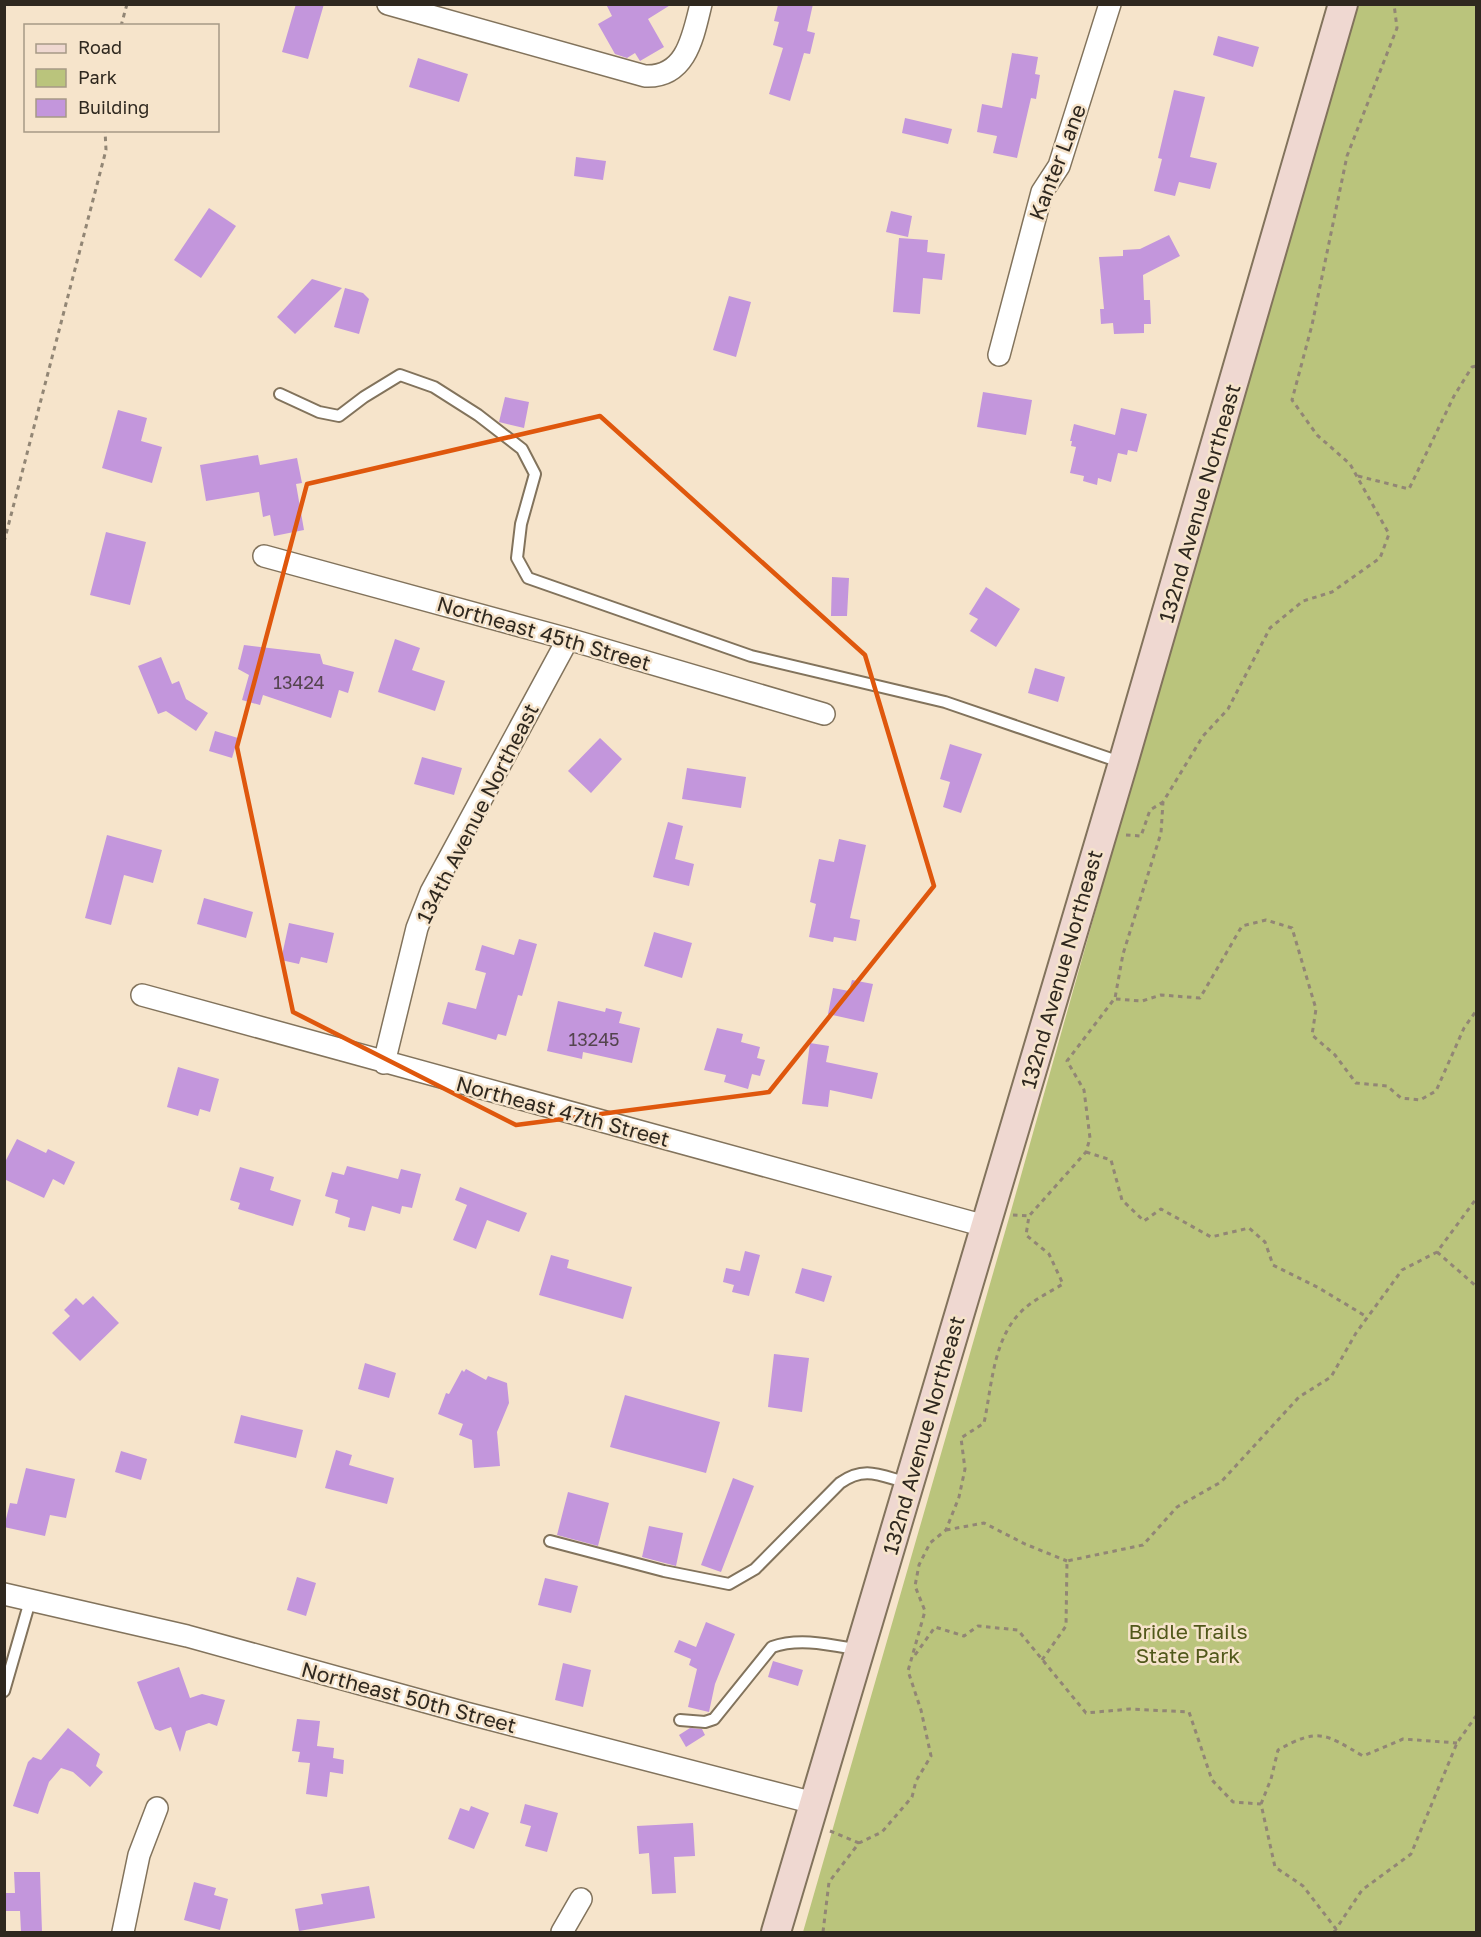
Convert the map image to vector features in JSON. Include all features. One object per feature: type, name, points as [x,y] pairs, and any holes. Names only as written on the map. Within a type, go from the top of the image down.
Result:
[{"type":"street","points":[[388,4],[645,76],[657,76],[672,71],[691,46],[701,4]]},
{"type":"street","name":"Kanter Lane","points":[[999,355],[1042,192],[1059,166],[1110,4]]},
{"type":"street","name":"132nd Avenue Northeast","points":[[776,1932],[909,1483],[996,1220],[1101,834],[1343,4]]},
{"type":"street","name":"Northeast 45th Street","points":[[264,556],[568,639],[824,714]]},
{"type":"street","name":"134th Avenue Northeast","points":[[384,1063],[417,928],[431,892],[568,639]]},
{"type":"street","name":"Northeast 47th Street","points":[[142,995],[384,1063],[996,1220]]},
{"type":"street","name":"Northeast 50th Street","points":[[4,1594],[187,1636],[466,1713],[811,1813]]},
{"type":"street","points":[[123,1932],[139,1855],[157,1808]]},
{"type":"street","points":[[562,1932],[581,1899]]},
{"type":"lane","points":[[280,394],[319,412],[339,416],[364,397],[400,375],[434,387],[478,415],[522,449],[535,474],[521,524],[517,558],[528,578],[751,656],[945,702],[1123,763]]},
{"type":"lane","points":[[550,1541],[664,1571],[729,1584],[755,1569],[840,1483],[854,1473],[869,1473],[909,1483]]},
{"type":"lane","points":[[4,1691],[30,1601]]},
{"type":"lane","points":[[680,1720],[705,1722],[714,1719],[772,1647],[785,1643],[818,1643],[860,1650]]},
{"type":"path","points":[[122,24],[128,4]]},
{"type":"path","points":[[1101,834],[1141,836],[1150,810],[1163,802],[1203,736],[1228,709],[1270,628],[1303,601],[1332,592],[1380,558],[1389,534],[1350,464],[1317,435],[1292,400],[1312,325],[1347,156],[1397,28],[1394,4]]},
{"type":"path","points":[[4,542],[106,150],[105,132]]},
{"type":"path","points":[[1358,476],[1409,489],[1454,396],[1472,367],[1476,366]]},
{"type":"path","points":[[823,1932],[829,1882],[859,1843],[882,1832],[912,1797],[916,1781],[930,1756],[921,1710],[909,1671],[925,1611],[915,1586],[919,1564],[930,1543],[945,1530],[959,1497],[965,1469],[961,1438],[984,1422],[998,1352],[1007,1329],[1023,1310],[1063,1284],[1049,1254],[1026,1235],[1029,1216],[1086,1152],[1090,1138],[1084,1090],[1067,1061],[1096,1026],[1115,998],[1123,954],[1161,833],[1163,802]]},
{"type":"path","points":[[1115,998],[1142,1001],[1161,995],[1200,998],[1242,926],[1266,920],[1292,928],[1316,1009],[1312,1035],[1335,1054],[1356,1083],[1387,1086],[1401,1098],[1420,1101],[1436,1091],[1464,1028],[1476,1011]]},
{"type":"path","points":[[1086,1152],[1111,1160],[1122,1200],[1144,1221],[1161,1209],[1211,1237],[1249,1228],[1265,1242],[1273,1265],[1319,1288],[1367,1317]]},
{"type":"path","points":[[945,1530],[984,1523],[1025,1544],[1067,1561],[1143,1545],[1178,1507],[1221,1482],[1299,1397],[1331,1377],[1367,1317],[1402,1270],[1437,1252],[1476,1198]]},
{"type":"path","points":[[996,1220],[1029,1216]]},
{"type":"path","points":[[1437,1252],[1476,1286]]},
{"type":"path","points":[[1042,1660],[1066,1626],[1067,1561]]},
{"type":"path","points":[[913,1658],[935,1627],[964,1636],[978,1626],[1018,1630],[1086,1713],[1130,1709],[1189,1712],[1212,1780],[1233,1802],[1261,1804]]},
{"type":"path","points":[[1457,1743],[1403,1739],[1363,1756],[1326,1735],[1301,1737],[1278,1750],[1271,1779],[1261,1804],[1275,1867],[1303,1886],[1335,1931],[1362,1890],[1412,1854],[1457,1743],[1476,1716]]},
{"type":"path","points":[[811,1813],[859,1843]]},
{"type":"highlighted area","points":[[600,416],[865,655],[934,886],[769,1092],[516,1125],[293,1012],[237,747],[307,484]]},
{"type":"green space","name":"Bridle Trails State Park","points":[[1351,5],[1476,5],[1476,1932],[803,1932],[1009,1218]]},
{"type":"building","points":[[296,4],[324,4],[308,59],[282,52]]},
{"type":"building","points":[[606,4],[672,4],[648,19],[664,47],[640,61],[635,53],[627,58],[615,54],[598,24],[612,16]]},
{"type":"building","points":[[813,4],[807,31],[815,33],[810,54],[804,53],[790,101],[769,94],[783,48],[773,45],[779,22],[774,21],[778,5]]},
{"type":"building","points":[[1218,36],[1259,47],[1253,67],[1213,55]]},
{"type":"building","points":[[1012,53],[1038,57],[1035,74],[1040,75],[1036,99],[1031,98],[1017,158],[993,153],[997,136],[977,132],[982,104],[1002,108]]},
{"type":"building","points":[[418,58],[468,74],[459,102],[409,87]]},
{"type":"building","points":[[1174,90],[1205,97],[1190,157],[1217,163],[1210,189],[1179,182],[1175,196],[1154,191],[1162,159],[1158,158]]},
{"type":"building","points":[[905,118],[952,129],[948,144],[902,133]]},
{"type":"building","points":[[576,157],[606,161],[603,180],[574,176]]},
{"type":"building","points":[[209,208],[236,226],[201,278],[174,260]]},
{"type":"building","points":[[891,211],[912,216],[908,237],[886,232]]},
{"type":"building","points":[[1169,235],[1180,256],[1143,275],[1144,300],[1150,300],[1151,324],[1144,324],[1144,333],[1114,334],[1113,323],[1101,324],[1100,309],[1104,309],[1099,257],[1123,256],[1123,250],[1140,249]]},
{"type":"building","points":[[899,238],[928,240],[927,252],[945,254],[942,280],[923,278],[920,314],[893,312]]},
{"type":"building","points":[[312,279],[342,288],[295,334],[277,317]]},
{"type":"building","points":[[345,288],[363,293],[369,299],[359,334],[334,327]]},
{"type":"building","points":[[729,296],[751,302],[736,357],[713,350]]},
{"type":"building","points":[[983,392],[1032,400],[1026,435],[977,427]]},
{"type":"building","points":[[505,397],[529,402],[524,428],[499,422]]},
{"type":"building","points":[[1121,408],[1147,414],[1137,452],[1128,450],[1127,455],[1118,453],[1111,482],[1098,478],[1097,485],[1083,481],[1084,476],[1070,473],[1076,447],[1071,446],[1072,441],[1070,441],[1074,424],[1115,435]]},
{"type":"building","points":[[118,410],[147,418],[141,441],[162,447],[152,483],[102,468]]},
{"type":"building","points":[[258,455],[260,465],[297,458],[302,483],[296,484],[304,530],[274,536],[270,515],[263,517],[259,492],[206,501],[200,465]]},
{"type":"building","points":[[106,532],[146,542],[130,605],[90,595]]},
{"type":"building","points":[[832,577],[849,578],[847,616],[831,616]]},
{"type":"building","points":[[986,587],[1020,609],[996,647],[970,631],[978,619],[969,614]]},
{"type":"building","points":[[395,639],[420,648],[412,670],[445,681],[435,711],[378,692]]},
{"type":"building","points":[[244,645],[320,654],[323,664],[354,672],[348,693],[339,690],[331,718],[263,695],[260,705],[242,700],[249,675],[238,669]]},
{"type":"building","points":[[161,657],[172,684],[179,681],[186,699],[208,713],[196,731],[166,711],[158,714],[138,666]]},
{"type":"building","points":[[1035,668],[1065,677],[1058,702],[1028,693]]},
{"type":"building","points":[[215,731],[238,738],[232,758],[209,751]]},
{"type":"building","points":[[600,738],[622,759],[591,793],[568,771]]},
{"type":"building","points":[[950,744],[982,754],[961,813],[943,807],[950,782],[940,779]]},
{"type":"building","points":[[422,757],[462,768],[454,795],[414,784]]},
{"type":"building","points":[[687,768],[746,777],[741,808],[682,799]]},
{"type":"building","points":[[668,822],[683,826],[675,859],[694,864],[689,886],[653,877]]},
{"type":"building","points":[[107,835],[162,850],[153,883],[124,875],[111,925],[85,918]]},
{"type":"building","points":[[839,839],[866,845],[850,918],[860,920],[856,941],[834,937],[833,942],[809,937],[816,904],[810,902],[819,859],[834,862]]},
{"type":"building","points":[[204,898],[253,912],[246,938],[197,924]]},
{"type":"building","points":[[289,923],[334,933],[327,963],[301,957],[299,964],[281,960]]},
{"type":"building","points":[[654,932],[692,943],[682,978],[644,966]]},
{"type":"building","points":[[519,939],[537,944],[522,996],[518,995],[506,1036],[498,1034],[496,1040],[442,1024],[448,1002],[476,1009],[486,973],[475,970],[482,945],[514,955]]},
{"type":"building","points":[[852,980],[873,984],[864,1022],[828,1014],[833,988],[849,991]]},
{"type":"building","points":[[558,1001],[605,1012],[606,1008],[622,1012],[619,1023],[640,1028],[632,1063],[583,1052],[582,1059],[547,1051]]},
{"type":"building","points":[[717,1028],[743,1034],[741,1042],[760,1047],[757,1058],[765,1060],[760,1076],[752,1074],[748,1089],[724,1082],[726,1075],[704,1070]]},
{"type":"building","points":[[810,1043],[829,1046],[826,1062],[878,1073],[872,1099],[830,1090],[828,1107],[802,1104]]},
{"type":"building","points":[[178,1067],[219,1079],[210,1112],[200,1109],[198,1116],[167,1107]]},
{"type":"building","points":[[17,1139],[46,1153],[48,1149],[75,1162],[64,1185],[53,1179],[44,1198],[4,1179],[4,1164]]},
{"type":"building","points":[[347,1166],[398,1179],[401,1169],[421,1174],[412,1208],[402,1206],[400,1214],[372,1206],[365,1231],[348,1227],[350,1218],[335,1213],[338,1200],[325,1196],[332,1172],[344,1175]]},
{"type":"building","points":[[240,1167],[274,1177],[270,1190],[301,1200],[293,1226],[238,1209],[240,1203],[230,1200]]},
{"type":"building","points":[[460,1187],[527,1213],[519,1232],[487,1220],[476,1249],[453,1240],[467,1205],[455,1200]]},
{"type":"building","points":[[745,1251],[760,1255],[749,1296],[732,1292],[734,1285],[723,1282],[726,1268],[740,1271]]},
{"type":"building","points":[[551,1255],[569,1260],[567,1268],[632,1287],[623,1319],[539,1295]]},
{"type":"building","points":[[802,1268],[832,1276],[824,1302],[795,1293]]},
{"type":"building","points":[[93,1296],[119,1323],[80,1361],[52,1333],[70,1316],[64,1310],[76,1298],[83,1305]]},
{"type":"building","points":[[774,1354],[809,1358],[802,1412],[768,1407]]},
{"type":"building","points":[[365,1363],[396,1373],[389,1398],[358,1389]]},
{"type":"building","points":[[466,1369],[486,1380],[488,1376],[507,1383],[509,1403],[497,1432],[500,1466],[474,1468],[472,1440],[459,1435],[463,1424],[438,1414],[446,1393],[449,1394],[462,1370],[464,1372]]},
{"type":"building","points":[[625,1395],[720,1422],[706,1473],[610,1447]]},
{"type":"building","points":[[241,1415],[303,1430],[296,1458],[234,1443]]},
{"type":"building","points":[[336,1450],[352,1455],[349,1465],[394,1478],[387,1504],[325,1488]]},
{"type":"building","points":[[121,1451],[147,1459],[141,1480],[115,1472]]},
{"type":"building","points":[[26,1468],[75,1479],[66,1518],[50,1515],[45,1536],[4,1527],[10,1503],[17,1504]]},
{"type":"building","points":[[733,1478],[754,1486],[721,1572],[701,1565]]},
{"type":"building","points":[[568,1492],[609,1503],[598,1546],[557,1535]]},
{"type":"building","points":[[649,1526],[683,1533],[676,1566],[642,1557]]},
{"type":"building","points":[[297,1577],[316,1583],[306,1616],[287,1610]]},
{"type":"building","points":[[545,1578],[578,1586],[571,1613],[538,1605]]},
{"type":"building","points":[[706,1622],[735,1634],[715,1684],[709,1712],[688,1707],[697,1669],[689,1665],[691,1659],[674,1652],[679,1640],[696,1647]]},
{"type":"building","points":[[773,1661],[803,1670],[798,1686],[768,1677]]},
{"type":"building","points":[[563,1663],[591,1670],[583,1707],[555,1700]]},
{"type":"building","points":[[179,1667],[190,1698],[202,1694],[225,1700],[217,1726],[209,1723],[186,1731],[180,1752],[171,1727],[160,1731],[155,1729],[137,1682]]},
{"type":"building","points":[[297,1719],[320,1721],[317,1746],[334,1748],[333,1758],[344,1760],[343,1774],[330,1772],[327,1797],[306,1794],[310,1763],[298,1762],[300,1752],[292,1751]]},
{"type":"building","points":[[68,1728],[100,1754],[96,1766],[103,1772],[90,1787],[73,1772],[61,1768],[49,1782],[38,1814],[13,1806],[28,1762],[33,1757],[41,1760]]},
{"type":"building","points":[[690,1728],[702,1729],[705,1735],[686,1747],[679,1735]]},
{"type":"building","points":[[525,1804],[558,1813],[547,1852],[525,1846],[531,1826],[520,1823]]},
{"type":"building","points":[[471,1806],[489,1813],[474,1849],[448,1839],[460,1808],[469,1811]]},
{"type":"building","points":[[693,1823],[695,1856],[674,1857],[676,1893],[652,1894],[649,1853],[639,1854],[637,1826]]},
{"type":"building","points":[[14,1872],[40,1872],[42,1932],[21,1932],[20,1911],[4,1911],[4,1893],[15,1893]]},
{"type":"building","points":[[194,1882],[216,1888],[214,1895],[228,1899],[220,1930],[184,1920]]},
{"type":"building","points":[[369,1886],[375,1918],[299,1931],[295,1909],[323,1904],[321,1894]]}]
